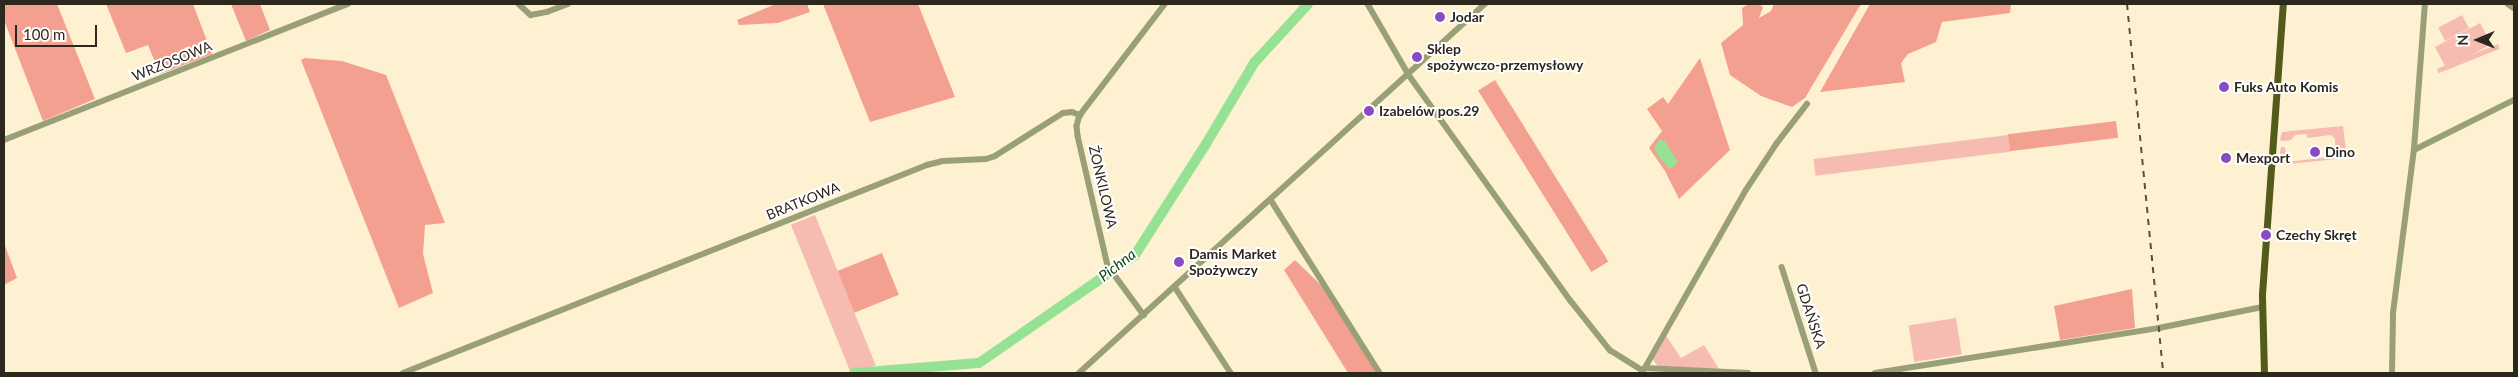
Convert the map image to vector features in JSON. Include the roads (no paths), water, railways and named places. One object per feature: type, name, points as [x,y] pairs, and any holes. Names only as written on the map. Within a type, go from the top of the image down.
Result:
[{"type":"main road","points":[[2264,373],[2262,307],[2283,4]]},
{"type":"street","name":"WRZOSOWA","points":[[4,140],[348,4]]},
{"type":"street","points":[[519,4],[531,15],[547,12],[568,4]]},
{"type":"street","points":[[1080,114],[1165,4]]},
{"type":"street","points":[[1368,4],[1409,74],[1599,337],[1616,355],[1643,370],[1748,373]]},
{"type":"street","points":[[1080,373],[1485,4]]},
{"type":"street","points":[[2392,373],[2393,313],[2414,150],[2425,4]]},
{"type":"street","points":[[2508,4],[2514,8]]},
{"type":"street","points":[[2414,150],[2514,100]]},
{"type":"street","points":[[1643,370],[1746,190],[1777,143],[1807,104]]},
{"type":"street","name":"BRATKOWA","points":[[403,373],[927,166],[943,161],[986,159],[995,156],[1063,114],[1072,112],[1080,114]]},
{"type":"street","name":"ŻONKILOWA","points":[[1080,114],[1077,126],[1078,136],[1108,266],[1144,315]]},
{"type":"street","points":[[1271,200],[1380,373]]},
{"type":"street","name":"GDAŃSKA","points":[[1782,267],[1816,373]]},
{"type":"street","points":[[1175,287],[1231,373]]},
{"type":"street","points":[[1875,373],[2159,328],[2262,307]]},
{"type":"waterway","name":"Pichna","points":[[854,373],[979,363],[1135,255],[1206,144],[1254,63],[1308,4]]},
{"type":"railway","points":[[2127,4],[2163,373]]},
{"type":"place","name":"Jodar","points":[[1440,17]]},
{"type":"place","name":"Sklep spożywczo-przemysłowy","points":[[1417,57]]},
{"type":"place","name":"Fuks Auto Komis","points":[[2224,87]]},
{"type":"place","name":"Izabelów pos.29","points":[[1369,111]]},
{"type":"place","name":"Dino","points":[[2315,152]]},
{"type":"place","name":"Mexport","points":[[2226,158]]},
{"type":"place","name":"Czechy Skręt","points":[[2266,235]]},
{"type":"place","name":"Damis Market Spożywczy","points":[[1179,262]]}]
